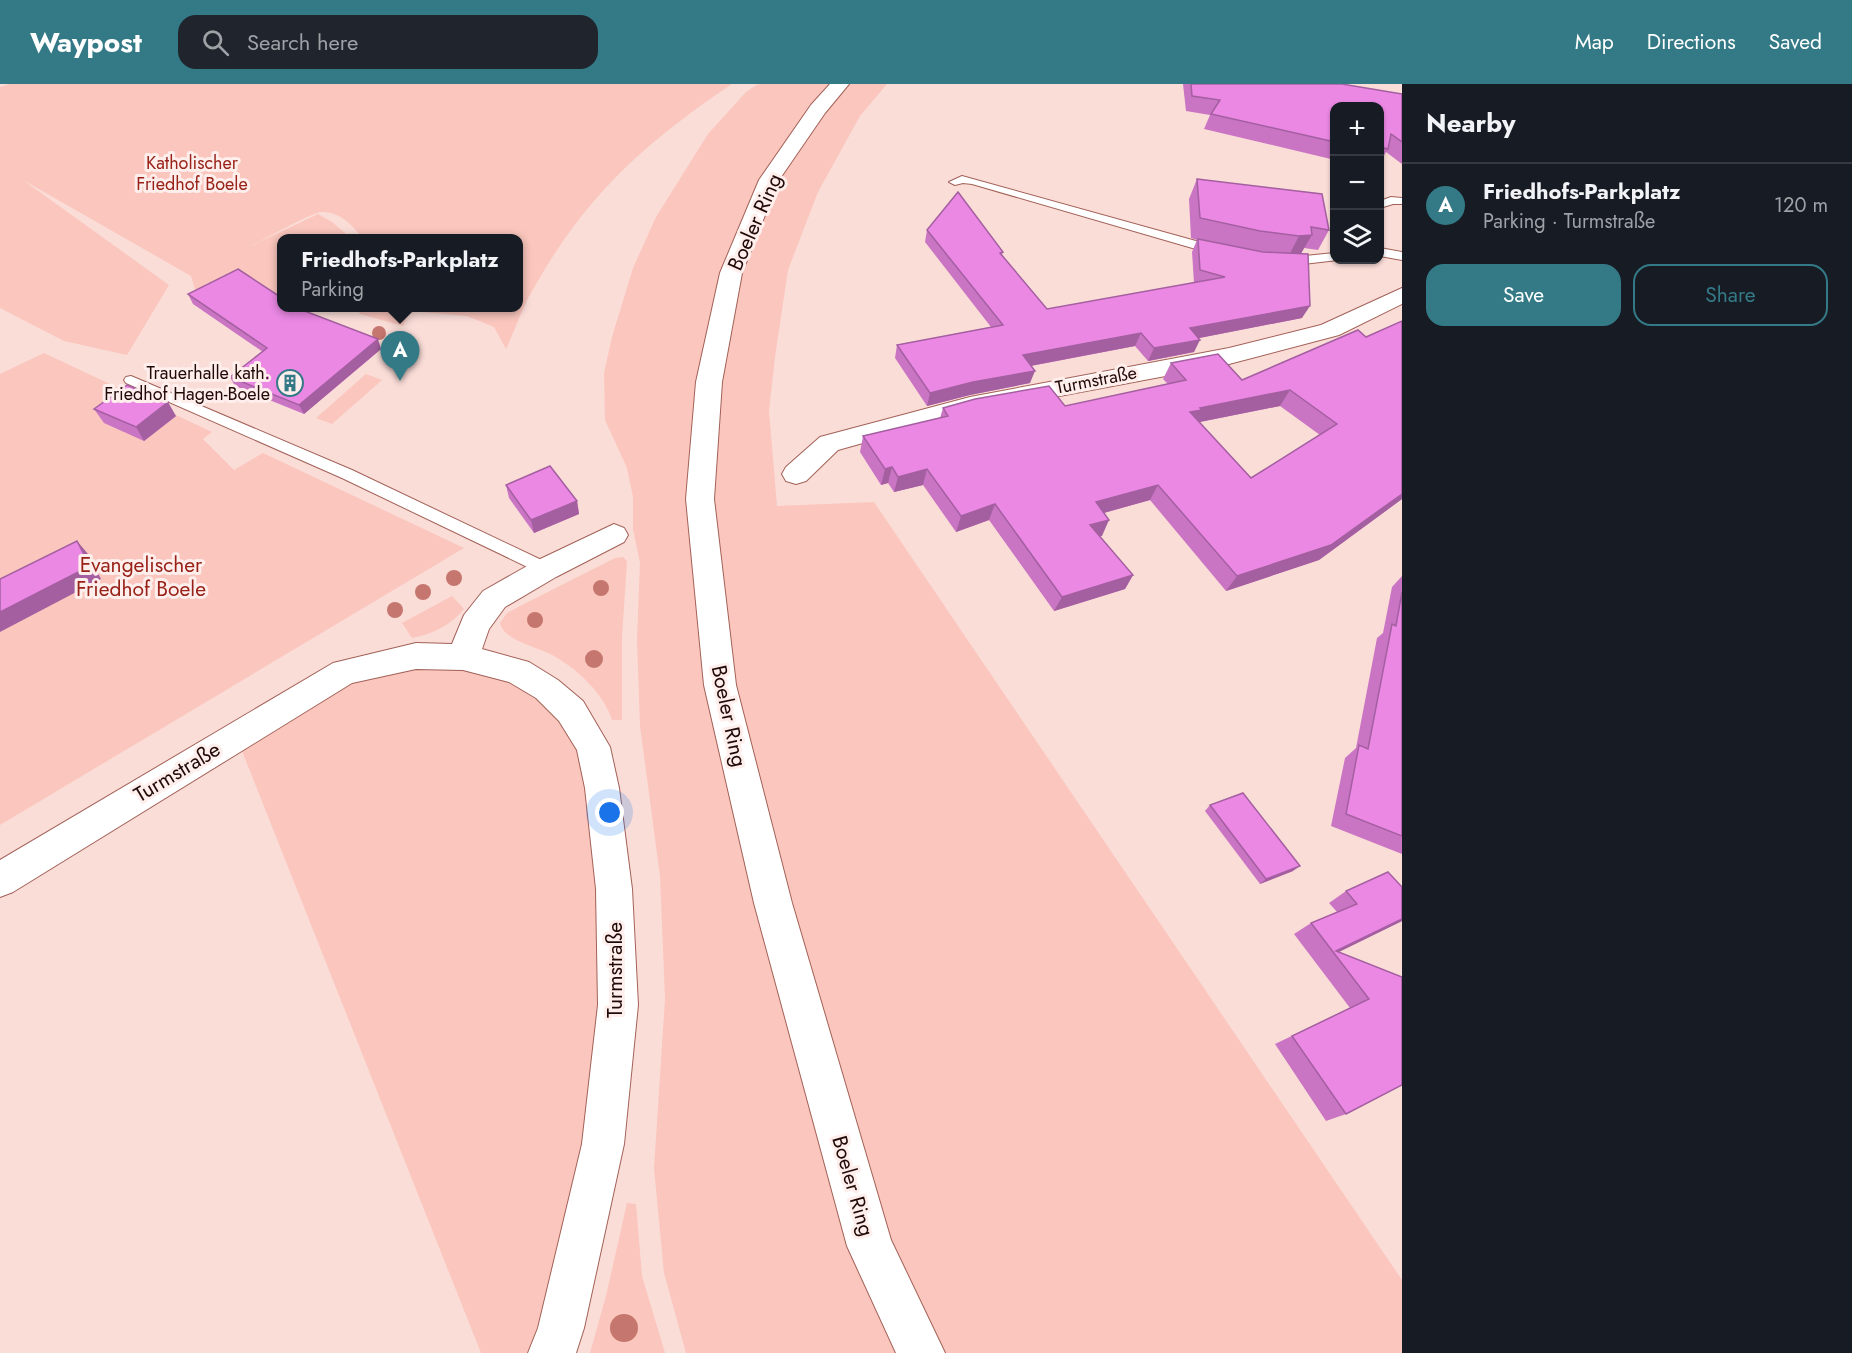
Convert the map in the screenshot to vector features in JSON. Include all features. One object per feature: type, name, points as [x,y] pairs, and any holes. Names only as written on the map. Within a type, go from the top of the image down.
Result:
[{"type":"street","name":"Boeler Ring","points":[[840,84],[818,109],[769,180],[731,273],[709,382],[700,498],[720,685],[773,903],[870,1246],[921,1353]]},
{"type":"street","name":"Turmstraße","points":[[796,474],[829,443],[970,405],[1229,356],[1330,330],[1402,295]]},
{"type":"street","points":[[464,657],[475,624],[494,599],[546,569],[614,535]]},
{"type":"street","name":"Turmstraße","points":[[0,880],[344,672],[416,656],[464,657],[518,671],[547,689],[571,711],[593,747],[602,788],[614,889],[618,1005],[603,1144],[561,1328],[552,1353]]},
{"type":"lane","points":[[955,182],[962,179],[973,181],[1227,254]]},
{"type":"lane","points":[[1384,203],[1391,200],[1402,201]]},
{"type":"lane","points":[[1384,253],[1402,256]]},
{"type":"lane","points":[[1268,260],[1288,262],[1330,258]]},
{"type":"lane","points":[[131,380],[347,474],[546,569]]},
{"type":"green space","name":"Katholischer Friedhof Boele","points":[[9,84],[732,84],[672,127],[621,172],[576,224],[555,253],[523,309],[523,234],[359,234],[340,216],[328,212],[316,213],[249,247],[318,214],[346,234],[277,234],[277,294],[240,275],[198,300],[191,276],[23,180],[169,285],[127,355],[64,341],[0,308],[0,87]]},
{"type":"green space","points":[[758,84],[887,84],[860,116],[818,192],[788,270],[769,411],[777,506],[874,502],[1402,1280],[1402,1353],[686,1353],[664,1273],[654,1168],[665,999],[660,876],[640,726],[637,640],[640,563],[633,529],[633,497],[627,468],[605,420],[604,373],[612,337],[633,268],[656,217],[708,134],[746,92]]},
{"type":"green space","name":"Katholischer Friedhof Boele","points":[[359,312],[410,312],[403,326]]},
{"type":"green space","name":"Katholischer Friedhof Boele","points":[[421,312],[522,312],[506,349],[494,327],[467,316]]},
{"type":"green space","name":"Evangelischer Friedhof Boele","points":[[44,353],[212,432],[203,439],[234,470],[263,453],[464,548],[0,825],[0,374]]},
{"type":"green space","points":[[366,374],[382,380],[332,424],[316,418]]},
{"type":"green space","points":[[623,557],[627,561],[622,638],[622,720],[612,720],[603,701],[589,683],[572,668],[554,656],[515,639],[503,629],[500,623],[507,613],[520,606],[615,558]]},
{"type":"green space","points":[[452,596],[464,609],[459,615],[441,628],[412,638],[402,623]]},
{"type":"green space","points":[[416,656],[518,671],[593,747],[618,1005],[552,1353],[481,1353],[236,736],[344,672]]},
{"type":"green space","points":[[627,1203],[636,1204],[642,1276],[665,1353],[590,1353],[606,1296]]},
{"type":"building","points":[[1191,84],[1342,84],[1402,94],[1402,142],[1391,134],[1388,149],[1384,148],[1384,102],[1330,102],[1330,141],[1211,114],[1220,100],[1192,96]]},
{"type":"building","points":[[1197,179],[1322,194],[1329,230],[1311,227],[1312,235],[1299,236],[1260,231],[1200,218]]},
{"type":"building","points":[[958,192],[1003,252],[1000,253],[1047,309],[1225,277],[1200,270],[1198,239],[1263,252],[1308,254],[1310,306],[1190,328],[1200,340],[1154,348],[1141,333],[1023,355],[1035,371],[973,382],[930,393],[897,345],[1003,325],[927,230]]},
{"type":"building","points":[[238,269],[277,295],[277,312],[307,312],[378,339],[299,405],[230,377],[267,348],[188,294]]},
{"type":"building","points":[[1402,321],[1402,494],[1331,545],[1237,576],[1158,485],[1096,502],[1109,520],[1090,525],[1133,575],[1062,597],[995,504],[961,516],[927,469],[898,477],[892,467],[885,469],[863,436],[948,416],[943,408],[975,399],[1049,386],[1065,406],[1186,380],[1171,363],[1218,354],[1242,380],[1358,330],[1366,337]],"holes":[[[1290,390],[1337,424],[1251,478],[1190,412]]]},
{"type":"building","points":[[127,385],[168,402],[136,427],[94,409]]},
{"type":"building","points":[[550,466],[577,501],[531,520],[506,485]]},
{"type":"building","points":[[77,541],[90,566],[0,612],[0,579]]},
{"type":"building","points":[[1402,592],[1402,836],[1346,814],[1359,745],[1368,749],[1392,624],[1396,626]]},
{"type":"building","points":[[1243,793],[1300,866],[1266,879],[1210,805]]},
{"type":"building","points":[[1388,872],[1402,887],[1402,919],[1336,951],[1402,977],[1402,1085],[1346,1114],[1292,1036],[1369,999],[1311,923],[1357,904],[1346,891]]},
{"type":"place","name":"Friedhofs-Parkplatz","points":[[400,381]]},
{"type":"place","name":"Trauerhalle kath. Friedhof Hagen-Boele","points":[[290,383]]}]
